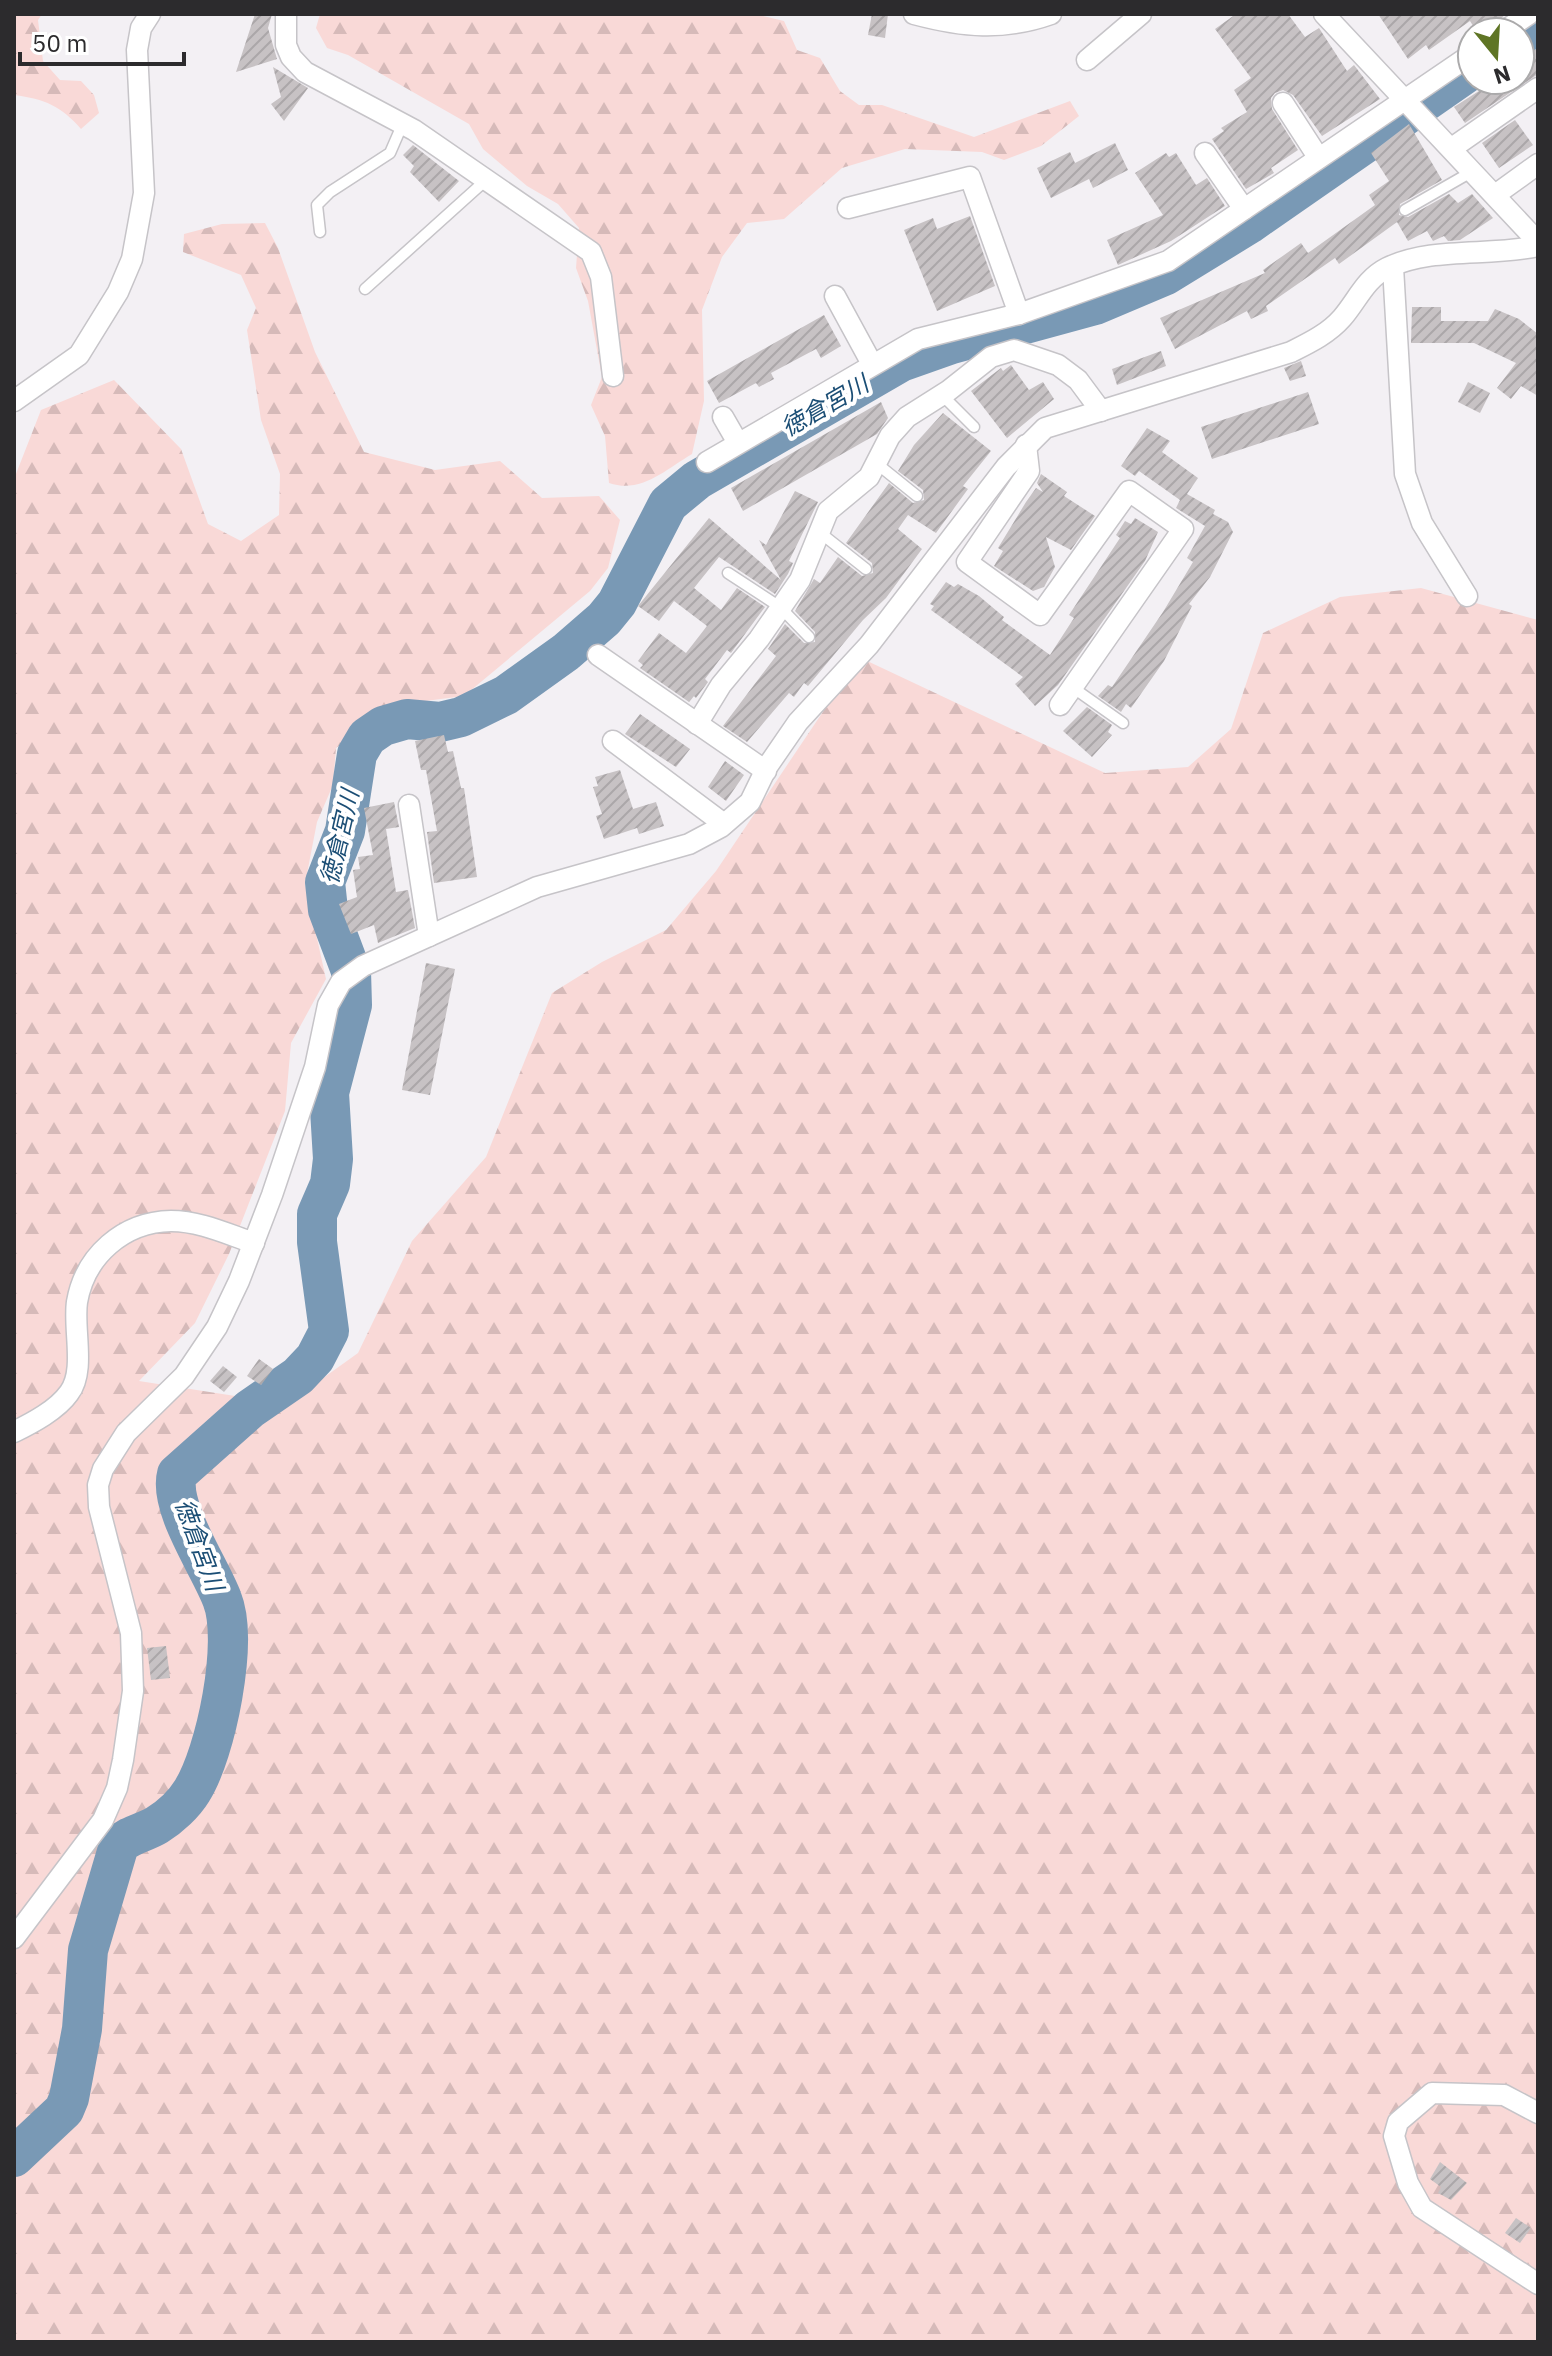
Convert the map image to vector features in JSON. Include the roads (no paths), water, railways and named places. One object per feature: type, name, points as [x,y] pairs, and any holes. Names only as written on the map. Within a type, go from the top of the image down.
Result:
[{"type":"street","points":[[14,401],[79,355],[112,303],[132,259],[144,193],[137,50],[141,28],[150,14]]},
{"type":"street","points":[[286,14],[286,45],[291,57],[305,72],[403,123],[591,252],[601,277],[613,376]]},
{"type":"street","points":[[914,14],[953,19],[984,28],[1028,22],[1051,14]]},
{"type":"street","points":[[1087,60],[1141,14]]},
{"type":"street","points":[[14,1938],[103,1820],[117,1788],[123,1760],[133,1691],[131,1633],[99,1507],[98,1485],[103,1469],[126,1433],[184,1376],[217,1327],[254,1243],[315,1067],[328,1005],[341,982],[363,966],[537,887],[689,844],[724,824],[750,802],[798,722],[869,645],[1026,445],[1045,428],[1291,352],[1316,339],[1342,318],[1364,287],[1393,267],[1439,256],[1506,253],[1538,244],[1452,148],[1324,14]]},
{"type":"street","points":[[707,462],[918,339],[1019,314],[1168,261],[1456,64]]},
{"type":"street","points":[[1452,148],[1538,88]]},
{"type":"street","points":[[1283,103],[1318,157]]},
{"type":"street","points":[[1205,153],[1244,209]]},
{"type":"street","points":[[1495,195],[1538,164]]},
{"type":"street","points":[[848,208],[970,177],[1019,314]]},
{"type":"street","points":[[1393,267],[1405,474],[1429,537],[1467,596]]},
{"type":"street","points":[[835,296],[872,364]]},
{"type":"street","points":[[697,724],[721,685],[759,639],[802,574],[828,511],[861,486],[890,436],[907,417],[942,395],[991,357],[1014,350],[1058,365],[1078,380],[1101,411]]},
{"type":"street","points":[[723,417],[738,443]]},
{"type":"street","points":[[1026,445],[1029,471],[967,562],[1040,615],[1129,491],[1183,529],[1060,705]]},
{"type":"street","points":[[598,655],[766,771]]},
{"type":"street","points":[[613,741],[724,824]]},
{"type":"street","points":[[409,805],[429,936]]},
{"type":"street","points":[[14,1432],[38,1418],[70,1392],[75,1378],[77,1303],[85,1273],[111,1241],[169,1221],[204,1225],[254,1243]]},
{"type":"street","points":[[1538,2113],[1504,2095],[1432,2093],[1398,2122],[1394,2136],[1408,2183],[1422,2208],[1538,2284]]},
{"type":"lane","points":[[320,232],[317,205],[330,192],[390,153],[403,123]]},
{"type":"lane","points":[[1405,210],[1473,171]]},
{"type":"lane","points":[[365,289],[486,180]]},
{"type":"lane","points":[[942,395],[974,427]]},
{"type":"lane","points":[[876,463],[917,496]]},
{"type":"lane","points":[[818,531],[866,569]]},
{"type":"lane","points":[[728,573],[780,607],[809,637]]},
{"type":"lane","points":[[1072,687],[1123,723]]},
{"type":"waterway","name":"徳倉宮川","points":[[14,2157],[64,2110],[69,2098],[82,2029],[88,1950],[119,1845],[162,1822],[185,1801],[201,1774],[217,1725],[226,1668],[227,1618],[222,1599],[184,1520],[176,1488],[177,1474],[250,1409],[298,1376],[315,1358],[329,1331],[317,1242],[317,1214],[330,1184],[333,1159],[329,1093],[352,1005],[351,971],[328,910],[325,882],[345,831],[357,754],[367,737],[383,726],[407,719],[440,722],[461,717],[506,695],[566,652],[604,619],[617,603],[668,504],[697,480],[901,362],[952,344],[1095,305],[1166,275],[1249,224],[1456,80]]}]
